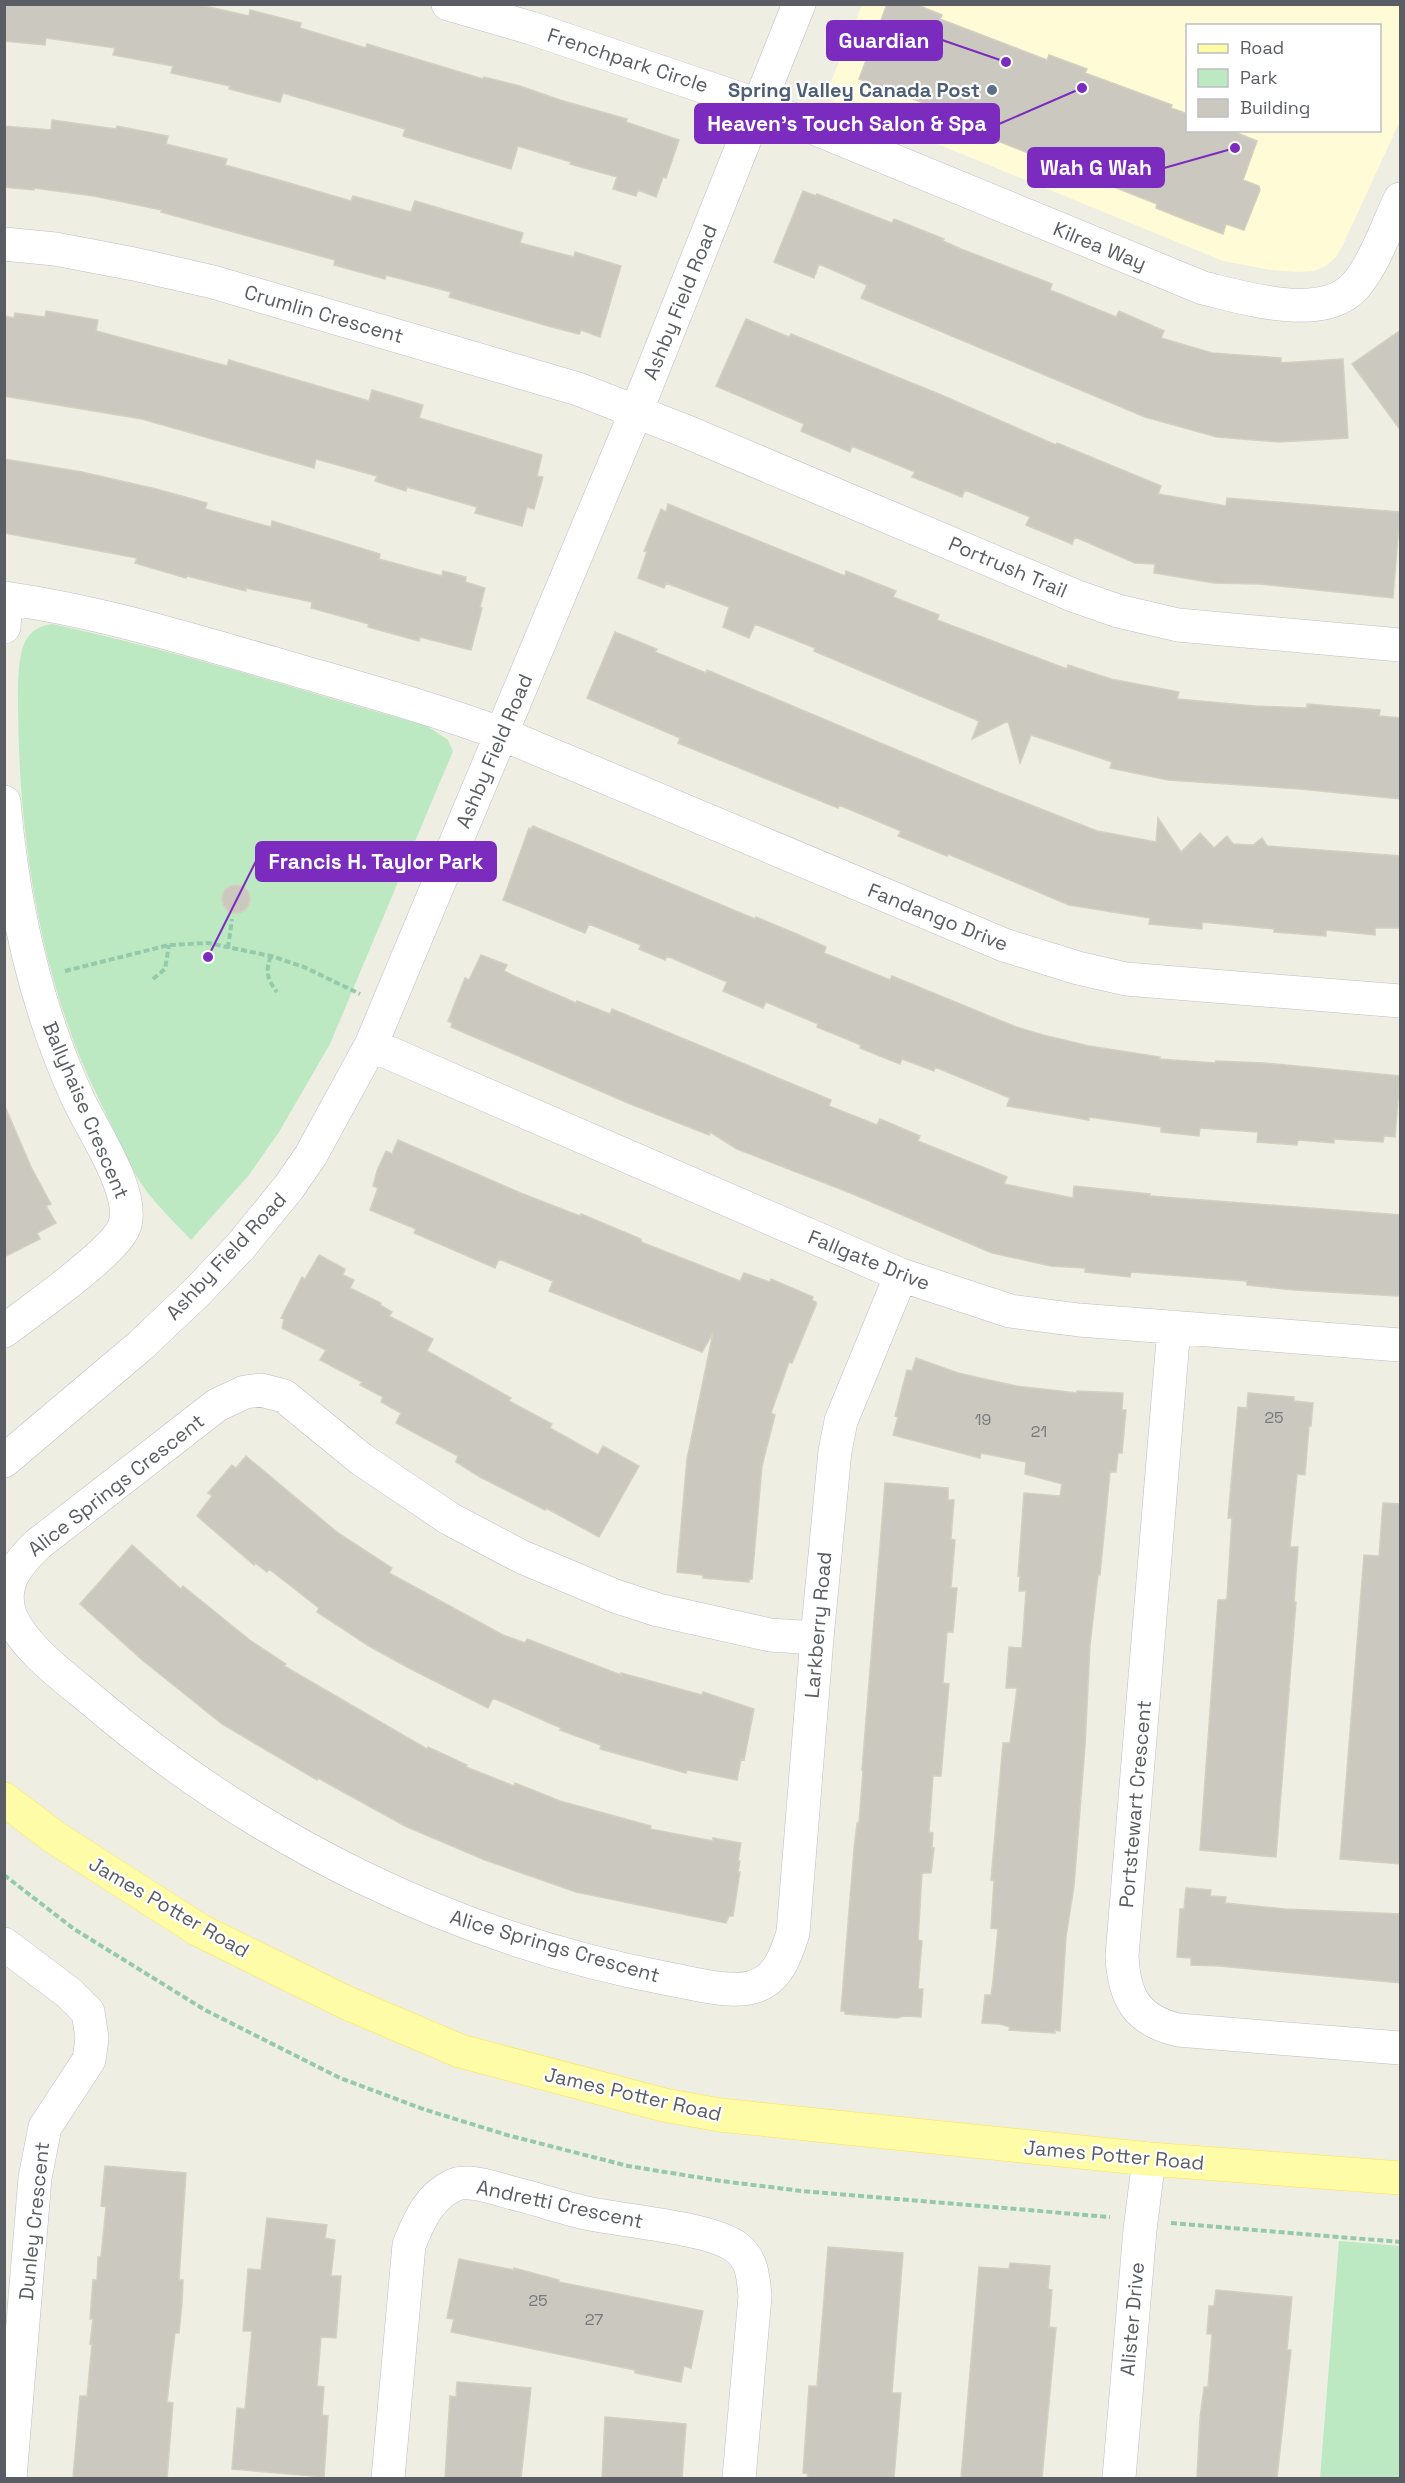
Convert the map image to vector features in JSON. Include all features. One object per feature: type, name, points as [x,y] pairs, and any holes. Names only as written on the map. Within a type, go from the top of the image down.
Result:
[{"type":"main road","name":"James Potter Road","points":[[4,1798],[54,1838],[199,1929],[347,2003],[460,2051],[664,2105],[720,2115],[1149,2159],[1401,2178]]},
{"type":"street","name":"Frenchpark Circle","points":[[448,4],[534,16],[758,105]]},
{"type":"street","name":"Ashby Field Road","points":[[4,1461],[132,1353],[195,1294],[240,1247],[289,1187],[311,1155],[371,1046],[636,412],[799,4]]},
{"type":"street","name":"Kilrea Way","points":[[758,105],[1203,288],[1272,302],[1308,306],[1331,303],[1345,295],[1364,273],[1401,199]]},
{"type":"street","name":"Crumlin Crescent","points":[[4,244],[55,249],[213,282],[578,389],[636,412]]},
{"type":"street","name":"Portrush Trail","points":[[636,412],[1064,591],[1118,611],[1178,625],[1401,645]]},
{"type":"street","points":[[5,608],[128,621],[443,713],[502,734]]},
{"type":"street","name":"Fandango Drive","points":[[502,734],[1004,945],[1041,957],[1126,979],[1401,1002]]},
{"type":"street","name":"Ballyhaise Crescent","points":[[4,802],[25,939],[46,1016],[78,1099],[121,1185],[127,1208],[125,1226],[116,1240],[90,1264],[4,1331]]},
{"type":"street","name":"Fallgate Drive","points":[[371,1046],[901,1275],[1010,1311],[1051,1317],[1401,1345]]},
{"type":"street","name":"Larkberry Road","points":[[767,1980],[779,1969],[793,1933],[817,1638],[834,1462],[841,1421],[901,1275]]},
{"type":"street","name":"Portstewart Crescent","points":[[1174,1327],[1122,1956],[1124,1982],[1131,1998],[1145,2016],[1161,2026],[1178,2030],[1401,2048]]},
{"type":"street","name":"Alice Springs Crescent","points":[[767,1980],[756,1987],[742,1990],[648,1975],[581,1958],[450,1916],[396,1895],[339,1866],[228,1802],[191,1777],[125,1729],[71,1683],[17,1627],[9,1612],[9,1577],[20,1561],[38,1544],[217,1405],[245,1392],[261,1390],[284,1396],[361,1460],[450,1519],[497,1545],[552,1571],[658,1610],[770,1635],[817,1638]]},
{"type":"street","name":"Dunley Crescent","points":[[4,1944],[69,1993],[88,2012],[92,2038],[89,2060],[45,2127],[35,2178],[10,2478]]},
{"type":"street","name":"Alister Drive","points":[[1119,2478],[1140,2230],[1149,2159]]},
{"type":"street","name":"Andretti Crescent","points":[[388,2478],[409,2245],[421,2215],[438,2195],[456,2184],[478,2184],[590,2213],[710,2235],[734,2246],[747,2257],[753,2273],[755,2296],[739,2478]]},
{"type":"path","points":[[228,948],[232,919]]},
{"type":"path","points":[[56,974],[169,945],[208,943],[271,956],[304,967],[362,994]]},
{"type":"path","points":[[153,979],[165,969],[169,945]]},
{"type":"path","points":[[271,956],[266,968],[267,975],[277,992]]},
{"type":"path","points":[[4,1875],[74,1929],[206,2010],[340,2078],[433,2113],[628,2166],[721,2181],[802,2191],[1090,2215]]},
{"type":"path","points":[[1193,2225],[1401,2242]]},
{"type":"shaded area","points":[[862,5],[1400,5],[1400,121],[1341,249],[1326,266],[1314,271],[1271,270],[1223,261],[825,96]]},
{"type":"green space","points":[[52,624],[194,659],[427,726],[448,740],[453,751],[330,1044],[279,1132],[249,1175],[191,1240],[150,1196],[129,1162],[76,1047],[47,954],[25,832],[21,791],[18,692],[20,664],[26,640],[37,629]]},
{"type":"green space","points":[[1339,2241],[1400,2246],[1400,2478],[1320,2478]]},
{"type":"building","points":[[4,4],[196,4],[249,16],[250,10],[301,23],[300,28],[366,48],[367,44],[483,79],[484,77],[520,86],[627,119],[626,122],[679,140],[666,178],[663,177],[656,197],[638,190],[636,196],[613,189],[617,177],[518,146],[511,169],[403,136],[405,129],[283,93],[280,102],[229,89],[230,86],[171,73],[173,66],[113,55],[115,48],[46,38],[45,45],[4,41]]},
{"type":"building","points":[[887,4],[915,4],[942,15],[940,19],[1047,60],[1049,55],[1087,69],[1085,73],[1172,105],[1171,108],[1186,113],[1186,132],[1235,132],[1257,141],[1243,180],[1259,186],[1260,190],[1244,230],[1226,224],[1223,234],[1156,208],[1157,204],[985,136],[988,127],[859,79]]},
{"type":"building","points":[[52,120],[116,129],[117,126],[168,136],[166,144],[227,159],[225,165],[351,201],[353,196],[411,212],[415,201],[523,233],[520,243],[574,257],[575,252],[621,266],[600,337],[581,330],[579,334],[548,326],[449,297],[451,292],[386,275],[385,279],[334,265],[335,260],[161,212],[162,210],[94,196],[34,188],[34,190],[4,187],[4,126],[51,130]]},
{"type":"building","points":[[803,191],[816,196],[817,194],[892,223],[894,219],[944,239],[943,241],[961,249],[1052,284],[1050,290],[1116,317],[1119,311],[1164,331],[1161,338],[1212,353],[1281,358],[1281,363],[1343,359],[1348,438],[1279,442],[1217,437],[1145,417],[861,298],[867,285],[819,264],[814,278],[774,262]]},
{"type":"building","points":[[46,311],[98,320],[96,331],[227,366],[229,360],[369,401],[372,390],[423,405],[419,418],[542,455],[537,476],[543,477],[534,509],[527,507],[522,526],[475,513],[477,507],[407,487],[406,491],[375,481],[377,476],[316,459],[314,468],[142,419],[4,396],[4,316],[14,318],[15,313],[45,317]]},
{"type":"building","points":[[746,319],[789,337],[791,334],[939,394],[1056,445],[1057,443],[1161,486],[1158,494],[1226,506],[1227,498],[1400,512],[1393,598],[1260,584],[1214,583],[1154,573],[1155,564],[1135,563],[1075,537],[1072,544],[1026,525],[1030,517],[965,490],[962,497],[912,477],[915,472],[852,446],[850,452],[801,431],[804,424],[716,386]]},
{"type":"building","points":[[1401,330],[1401,431],[1352,364]]},
{"type":"building","points":[[4,459],[82,472],[156,489],[207,503],[205,509],[271,527],[272,521],[380,554],[379,559],[442,576],[443,571],[466,577],[465,582],[485,588],[471,650],[420,637],[419,641],[368,627],[369,624],[311,608],[312,602],[246,588],[246,591],[187,576],[186,578],[135,563],[137,558],[4,533]]},
{"type":"building","points":[[668,504],[845,576],[846,571],[896,591],[893,597],[939,615],[937,620],[1067,669],[1068,665],[1111,679],[1179,692],[1177,699],[1255,706],[1307,708],[1307,704],[1380,710],[1379,716],[1401,718],[1401,799],[1168,780],[1110,768],[1112,762],[1031,735],[1020,763],[1008,721],[972,739],[979,721],[814,651],[815,648],[755,624],[749,638],[723,627],[729,607],[666,583],[664,588],[638,578],[647,552],[644,551],[661,509],[666,512]]},
{"type":"building","points":[[615,632],[657,649],[655,652],[706,673],[707,670],[985,787],[1097,831],[1156,842],[1158,818],[1181,852],[1200,833],[1214,848],[1227,836],[1233,844],[1253,845],[1262,838],[1267,846],[1401,856],[1401,928],[1375,928],[1375,935],[1326,930],[1326,936],[1274,932],[1274,929],[1202,922],[1202,929],[1149,924],[1150,918],[1069,905],[948,854],[947,856],[898,836],[901,831],[839,805],[838,808],[678,743],[680,738],[587,698]]},
{"type":"building","points":[[533,826],[755,919],[756,917],[792,932],[826,947],[824,953],[890,980],[892,976],[1016,1027],[1043,1035],[1089,1046],[1160,1057],[1159,1059],[1215,1063],[1216,1061],[1264,1063],[1400,1076],[1395,1137],[1384,1136],[1383,1142],[1334,1139],[1334,1143],[1298,1140],[1297,1145],[1257,1142],[1258,1132],[1200,1128],[1199,1136],[1161,1132],[1161,1127],[1089,1117],[1089,1120],[1007,1106],[1010,1098],[935,1067],[934,1071],[902,1059],[900,1064],[860,1048],[861,1045],[766,1002],[763,1008],[723,991],[727,982],[667,956],[665,960],[639,949],[641,945],[589,924],[585,933],[503,900],[529,828]]},
{"type":"building","points":[[236,885],[246,889],[250,899],[246,909],[236,913],[226,909],[222,899],[226,889]]},
{"type":"building","points":[[481,955],[507,965],[504,971],[576,1003],[577,1001],[610,1014],[612,1009],[831,1100],[829,1106],[877,1125],[880,1119],[920,1136],[918,1141],[1007,1177],[1004,1184],[1073,1198],[1074,1186],[1150,1194],[1150,1196],[1401,1215],[1401,1293],[1398,1296],[1295,1290],[1247,1285],[1247,1281],[1131,1272],[1130,1277],[1085,1272],[1085,1268],[1051,1266],[992,1253],[848,1192],[737,1149],[710,1132],[709,1135],[628,1103],[451,1027],[452,1023],[448,1021],[465,978],[469,980]]},
{"type":"building","points":[[4,1104],[31,1167],[51,1204],[46,1206],[56,1223],[37,1233],[40,1239],[4,1257]]},
{"type":"building","points":[[398,1140],[523,1194],[580,1216],[581,1214],[641,1239],[641,1242],[740,1281],[744,1273],[770,1282],[771,1279],[813,1297],[812,1300],[816,1302],[816,1305],[792,1363],[789,1362],[771,1413],[775,1415],[762,1466],[752,1579],[749,1579],[749,1582],[703,1578],[703,1575],[677,1572],[687,1459],[713,1333],[702,1352],[549,1291],[553,1281],[499,1259],[495,1268],[414,1233],[416,1229],[370,1210],[378,1188],[373,1186],[377,1171],[386,1151],[392,1154]]},
{"type":"building","points":[[319,1255],[345,1269],[343,1275],[354,1280],[350,1288],[381,1303],[380,1305],[392,1312],[389,1316],[433,1339],[427,1351],[511,1398],[509,1401],[552,1424],[550,1428],[598,1455],[603,1446],[639,1466],[599,1537],[546,1508],[545,1510],[480,1477],[456,1462],[458,1456],[396,1423],[401,1413],[381,1402],[383,1397],[360,1385],[362,1382],[320,1360],[326,1350],[282,1328],[284,1319],[281,1318],[302,1277],[305,1279]]},
{"type":"building","points":[[916,1358],[958,1373],[1016,1386],[1077,1393],[1077,1391],[1123,1393],[1122,1410],[1126,1410],[1122,1453],[1118,1453],[1116,1472],[1110,1472],[1100,1575],[1098,1575],[1090,1645],[1074,1886],[1066,1937],[1060,2031],[1055,2030],[1055,2033],[1009,2030],[1010,2027],[1000,2024],[982,2023],[985,1995],[991,1995],[998,1929],[991,1928],[994,1880],[991,1880],[1003,1743],[1010,1743],[1017,1688],[1006,1688],[1009,1647],[1022,1648],[1026,1591],[1019,1591],[1020,1576],[1018,1576],[1024,1493],[1060,1496],[1062,1484],[1025,1474],[1026,1462],[981,1453],[980,1458],[893,1435],[898,1417],[895,1416],[907,1370],[912,1371]]},
{"type":"building","points":[[1248,1393],[1294,1397],[1294,1401],[1313,1403],[1305,1475],[1297,1474],[1290,1547],[1298,1547],[1294,1602],[1296,1602],[1276,1857],[1200,1850],[1218,1600],[1227,1598],[1232,1518],[1228,1518],[1238,1407],[1247,1408]]},
{"type":"building","points":[[246,1456],[338,1533],[392,1568],[389,1573],[503,1635],[525,1643],[527,1639],[621,1675],[621,1673],[702,1695],[703,1692],[754,1709],[744,1760],[741,1759],[737,1780],[687,1770],[686,1773],[600,1749],[601,1745],[560,1730],[561,1728],[493,1698],[488,1708],[369,1646],[317,1612],[319,1608],[269,1569],[267,1572],[255,1563],[254,1565],[197,1516],[212,1496],[208,1493],[232,1465],[236,1468]]},
{"type":"building","points":[[885,1483],[948,1488],[948,1500],[954,1500],[951,1539],[955,1540],[951,1588],[957,1588],[953,1632],[947,1632],[943,1683],[949,1684],[941,1776],[933,1776],[929,1832],[933,1833],[932,1848],[934,1848],[931,1873],[922,1873],[918,1940],[922,1941],[918,1989],[923,1989],[921,2017],[897,2018],[845,2014],[845,2011],[841,2011],[854,1849],[857,1823],[859,1823]]},
{"type":"building","points":[[1383,1503],[1401,1504],[1401,1864],[1340,1859],[1364,1555],[1379,1556]]},
{"type":"building","points":[[132,1545],[181,1589],[183,1586],[251,1641],[286,1664],[284,1666],[427,1749],[428,1747],[467,1765],[466,1767],[514,1786],[515,1783],[560,1801],[651,1826],[650,1829],[713,1841],[713,1838],[741,1843],[738,1861],[740,1861],[738,1872],[740,1872],[733,1916],[729,1916],[726,1923],[576,1892],[485,1860],[405,1826],[318,1778],[317,1780],[222,1724],[141,1659],[80,1604]]},
{"type":"building","points":[[1186,1888],[1211,1890],[1210,1896],[1226,1897],[1225,1903],[1285,1909],[1401,1914],[1401,1983],[1191,1965],[1191,1958],[1177,1957],[1180,1909],[1184,1909]]},
{"type":"building","points":[[105,2166],[186,2173],[179,2280],[183,2280],[182,2303],[179,2333],[175,2333],[167,2402],[173,2403],[167,2478],[73,2478],[80,2396],[87,2396],[92,2344],[90,2344],[93,2319],[90,2319],[93,2280],[97,2280],[98,2257],[101,2257],[106,2207],[101,2206]]},
{"type":"building","points":[[267,2218],[327,2225],[325,2238],[335,2240],[331,2276],[341,2276],[336,2338],[321,2337],[317,2386],[324,2387],[322,2415],[328,2416],[324,2477],[232,2469],[237,2408],[245,2409],[252,2331],[243,2331],[248,2269],[261,2270]]},
{"type":"building","points":[[828,2247],[903,2253],[892,2393],[901,2393],[894,2478],[807,2478],[808,2474],[803,2473],[809,2386],[817,2386]]},
{"type":"building","points":[[459,2259],[514,2270],[514,2268],[559,2280],[559,2282],[703,2311],[691,2368],[684,2366],[681,2382],[635,2373],[635,2370],[451,2332],[454,2319],[447,2318]]},
{"type":"building","points":[[1010,2263],[1050,2266],[1048,2289],[1052,2290],[1049,2327],[1056,2328],[1042,2478],[961,2478],[979,2267],[1009,2269]]},
{"type":"building","points":[[1216,2290],[1292,2297],[1287,2350],[1291,2350],[1277,2478],[1197,2478],[1200,2418],[1204,2387],[1208,2387],[1212,2334],[1207,2334],[1209,2306],[1214,2306]]},
{"type":"building","points":[[457,2382],[531,2388],[521,2478],[445,2478],[450,2396],[456,2397]]},
{"type":"building","points":[[605,2417],[686,2424],[682,2478],[602,2478]]},
{"type":"place","name":"Guardian","points":[[1006,62]]},
{"type":"place","name":"Heaven's Touch Salon & Spa","points":[[1082,88]]},
{"type":"place","name":"Spring Valley Canada Post","points":[[992,90]]},
{"type":"place","name":"Wah G Wah","points":[[1235,148]]},
{"type":"place","name":"Francis H. Taylor Park","points":[[208,957]]}]
